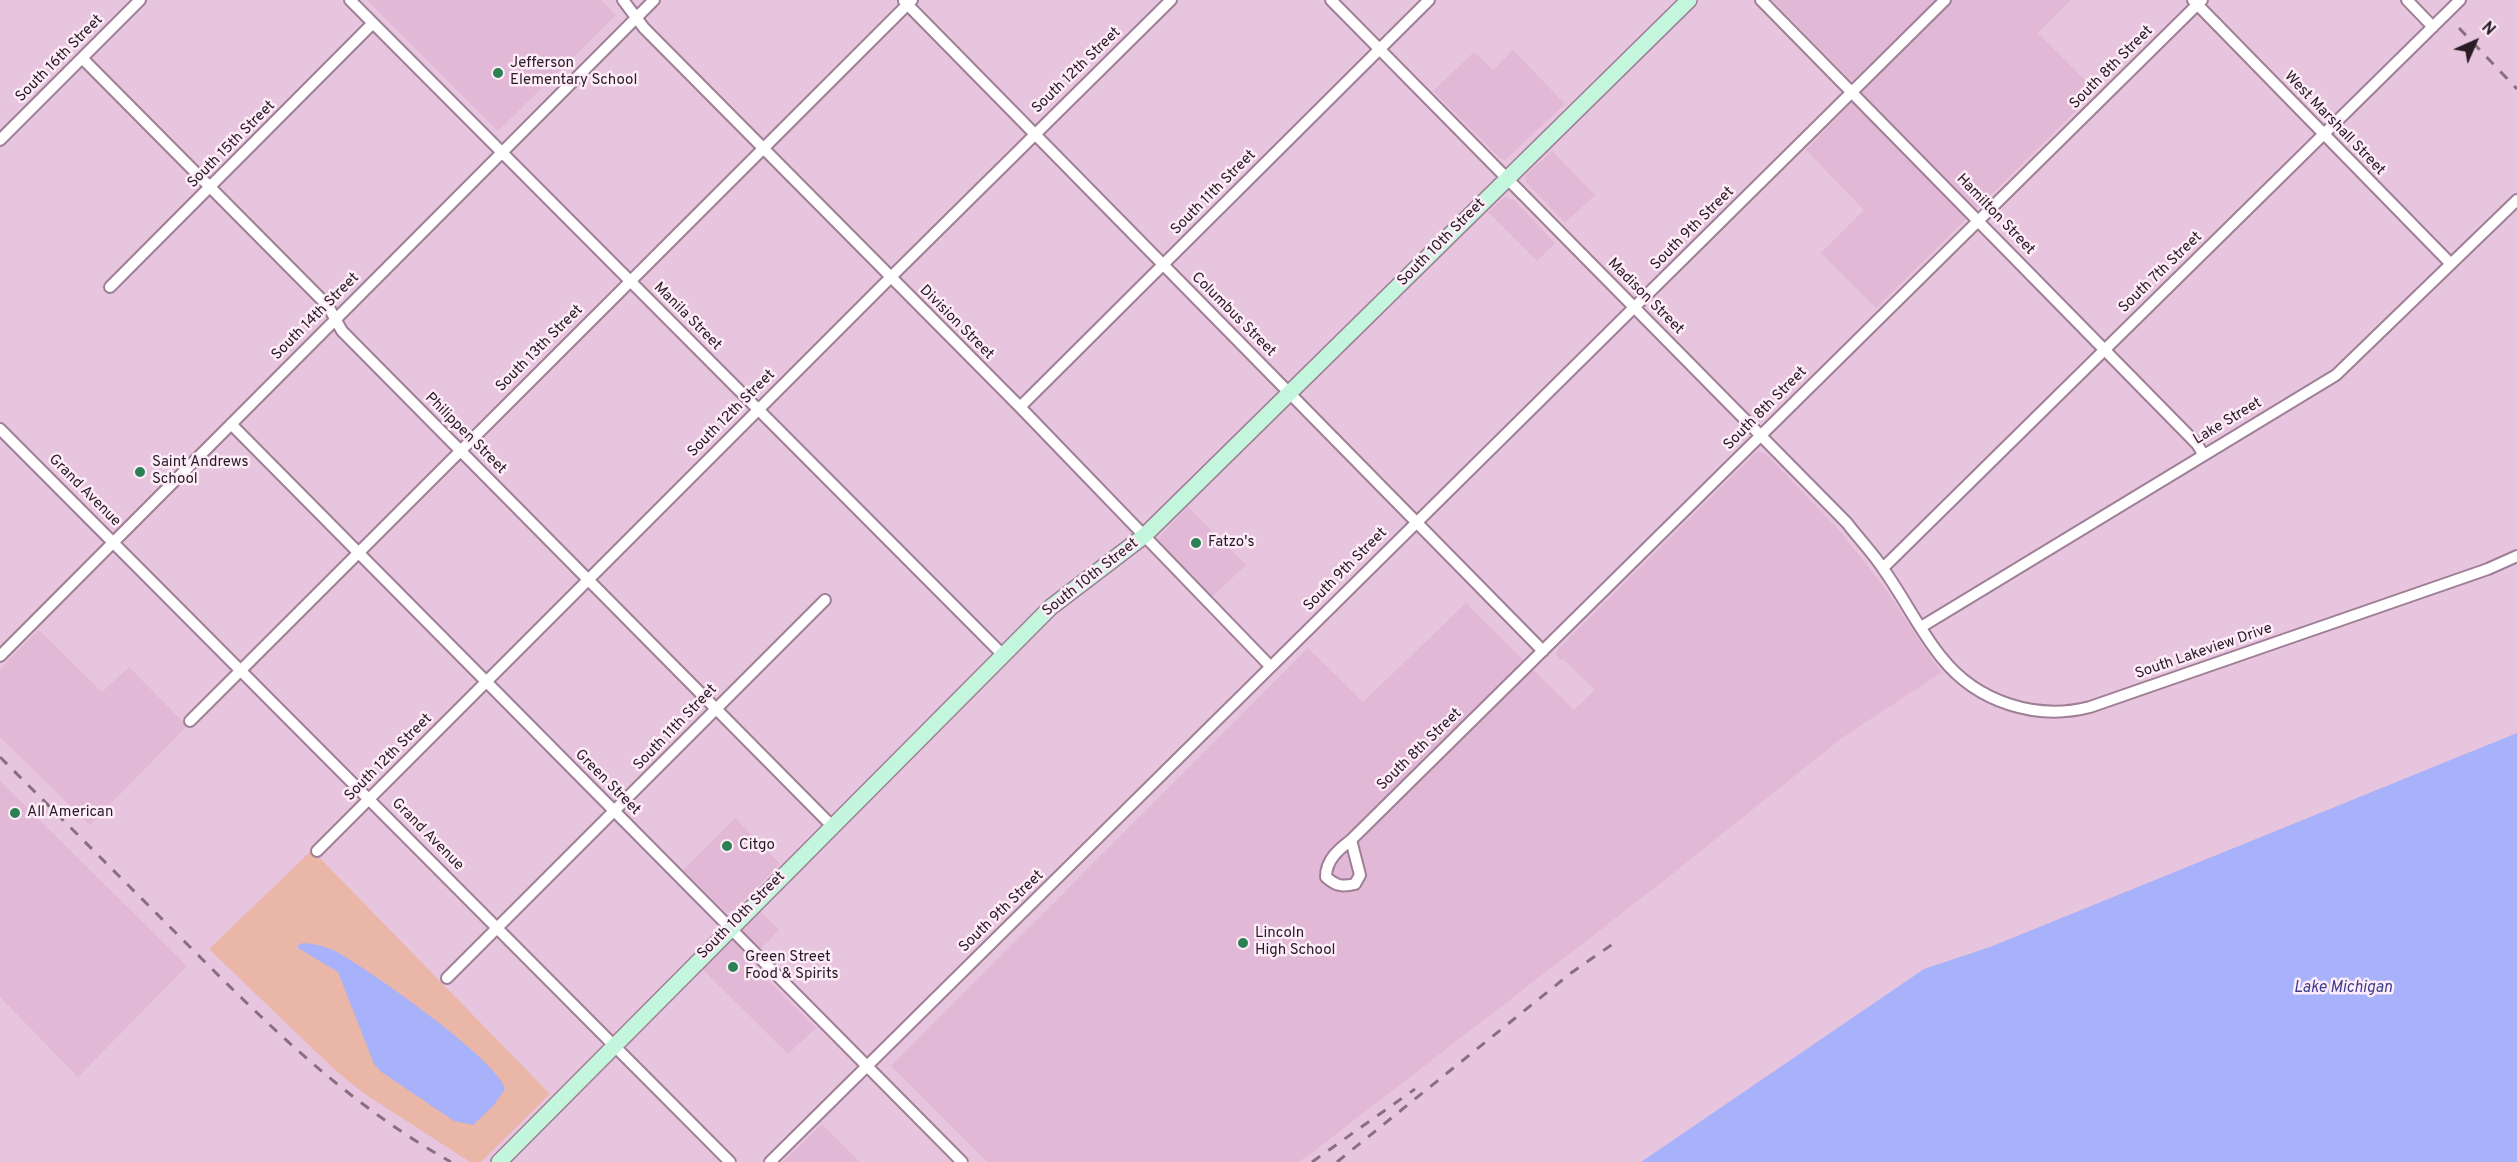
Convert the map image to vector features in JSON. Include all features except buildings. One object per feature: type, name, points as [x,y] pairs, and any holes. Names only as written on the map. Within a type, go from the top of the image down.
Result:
[{"type":"street","name":"South 16th Street","points":[[0,140],[140,0]]},
{"type":"street","name":"Manila Street","points":[[350,0],[1003,655]]},
{"type":"street","name":"Division Street","points":[[623,0],[644,28],[890,278],[1020,406],[1270,666]]},
{"type":"street","name":"South 14th Street","points":[[0,656],[654,0]]},
{"type":"street","name":"South 12th Street","points":[[316,851],[1171,0]]},
{"type":"street","name":"Madison Street","points":[[1332,0],[1847,523],[1883,568],[1921,627]]},
{"type":"street","name":"South 11th Street","points":[[1020,406],[1429,0]]},
{"type":"street","name":"South 10th Street","points":[[499,1162],[729,928],[1051,607],[1144,536],[1689,0]]},
{"type":"street","name":"Hamilton Street","points":[[1761,0],[1979,220],[2197,444],[2203,454]]},
{"type":"street","name":"South 9th Street","points":[[770,1162],[1945,0]]},
{"type":"street","points":[[2407,0],[2433,27]]},
{"type":"street","name":"South 7th Street","points":[[1883,568],[2460,0]]},
{"type":"street","name":"Columbus Street","points":[[907,2],[1162,265],[1543,651]]},
{"type":"street","name":"South 13th Street","points":[[190,721],[907,2]]},
{"type":"street","name":"West Marshall Street","points":[[2198,2],[2323,135],[2451,264]]},
{"type":"street","name":"South 8th Street","points":[[1351,840],[2198,2]]},
{"type":"street","name":"South 15th Street","points":[[110,287],[373,23]]},
{"type":"street","name":"Philippen Street","points":[[82,58],[328,306],[342,331],[832,826]]},
{"type":"street","name":"Lake Street","points":[[1921,627],[2336,375],[2517,200]]},
{"type":"street","name":"Green Street","points":[[231,424],[962,1162]]},
{"type":"street","name":"Grand Avenue","points":[[0,429],[730,1162]]},
{"type":"street","name":"South Lakeview Drive","points":[[1921,627],[1948,664],[1986,694],[2024,709],[2075,710],[2109,701],[2455,581],[2502,564],[2517,556]]},
{"type":"street","name":"South 11th Street","points":[[447,978],[825,600]]},
{"type":"shaded area","name":"Jefferson Elementary School","points":[[367,0],[601,0],[616,15],[498,131]]},
{"type":"shaded area","points":[[1772,0],[2071,0],[2038,33],[2096,91],[1876,308],[1821,253],[1864,210],[1806,150],[1862,92]]},
{"type":"shaded area","points":[[1513,50],[1565,104],[1505,160],[1500,158],[1433,91],[1474,52],[1493,70]]},
{"type":"shaded area","points":[[1552,151],[1595,195],[1565,223],[1526,182],[1526,175]]},
{"type":"shaded area","points":[[1505,197],[1514,200],[1555,243],[1537,261],[1488,212]]},
{"type":"shaded area","name":"Lincoln High School","points":[[1758,451],[1767,455],[1839,530],[1885,588],[1942,672],[1842,738],[1661,883],[1309,1155],[1298,1162],[987,1162],[891,1066],[1308,648],[1363,702],[1466,603],[1574,710],[1595,690],[1564,660],[1558,659],[1556,654],[1558,649]]},
{"type":"shaded area","points":[[1188,507],[1246,565],[1211,598],[1156,540]]},
{"type":"shaded area","points":[[39,630],[102,692],[129,667],[187,726],[90,825],[0,737],[0,669]]},
{"type":"shaded area","points":[[0,781],[187,966],[78,1077],[0,997]]},
{"type":"shaded area","points":[[735,818],[780,864],[735,909],[727,913],[683,870]]},
{"type":"shaded area","points":[[312,850],[550,1094],[481,1162],[470,1162],[365,1094],[336,1071],[209,949]]},
{"type":"shaded area","points":[[760,911],[779,930],[749,961],[816,1028],[788,1054],[702,969]]},
{"type":"shaded area","points":[[822,1124],[860,1162],[783,1162]]},
{"type":"water","name":"Lake Michigan","points":[[2517,733],[2517,1162],[1641,1162],[1924,969],[1990,947]]},
{"type":"water","points":[[303,943],[323,946],[342,955],[405,997],[459,1039],[498,1076],[505,1089],[493,1106],[473,1125],[454,1121],[380,1071],[374,1064],[338,972],[298,948],[298,945]]},
{"type":"railway","points":[[2459,28],[2517,89]]},
{"type":"railway","points":[[0,757],[277,1032],[342,1088],[413,1139],[451,1162]]},
{"type":"railway","points":[[1337,1162],[1571,973],[1617,941]]},
{"type":"railway","points":[[1312,1162],[1415,1089]]},
{"type":"place","name":"Jefferson Elementary School","points":[[498,73]]},
{"type":"place","name":"Saint Andrews School","points":[[140,472]]},
{"type":"place","name":"Fatzo's","points":[[1196,543]]},
{"type":"place","name":"All American","points":[[15,813]]},
{"type":"place","name":"Citgo","points":[[727,846]]},
{"type":"place","name":"Lincoln High School","points":[[1243,943]]},
{"type":"place","name":"Green Street Food & Spirits","points":[[733,967]]}]
